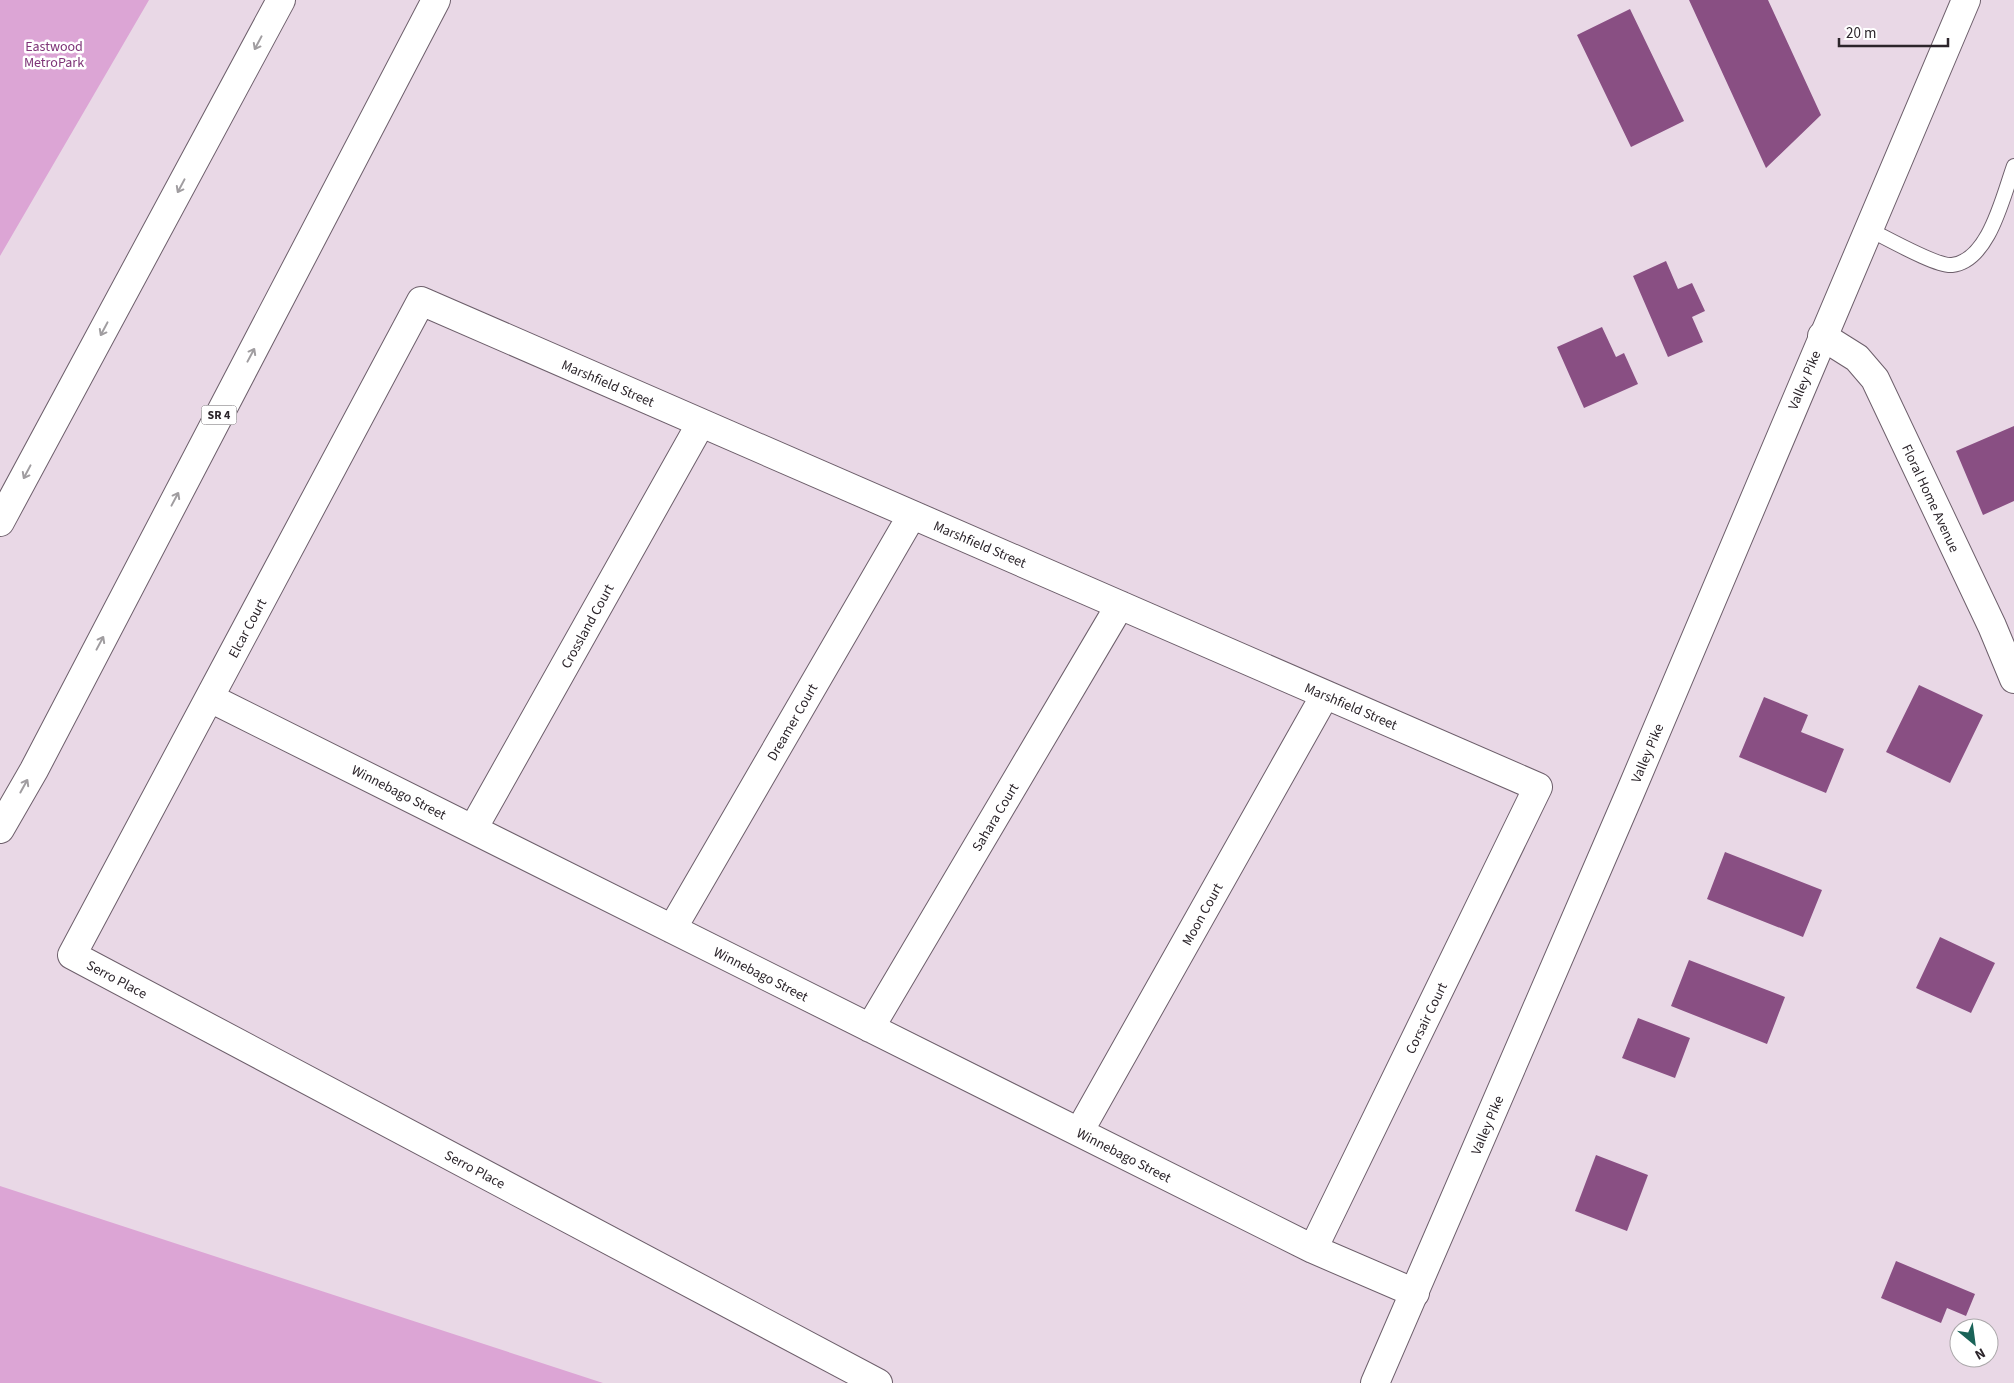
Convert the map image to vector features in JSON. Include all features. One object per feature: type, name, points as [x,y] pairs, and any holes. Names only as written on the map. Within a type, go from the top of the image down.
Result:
[{"type":"main road","points":[[0,522],[281,0]]},
{"type":"main road","name":"SR 4","points":[[0,829],[34,770],[436,0]]},
{"type":"main road","name":"Valley Pike","points":[[1375,1383],[1966,0]]},
{"type":"main road","name":"Marshfield Street","points":[[421,301],[1538,787]]},
{"type":"main road","name":"Elcar Court","points":[[72,955],[421,301]]},
{"type":"main road","name":"Floral Home Avenue","points":[[1822,336],[1856,358],[1875,379],[1992,626],[2014,679]]},
{"type":"main road","name":"Crossland Court","points":[[473,829],[701,423]]},
{"type":"main road","name":"Dreamer Court","points":[[672,929],[912,515]]},
{"type":"main road","name":"Sahara Court","points":[[870,1028],[1120,605]]},
{"type":"main road","name":"Moon Court","points":[[1079,1132],[1325,695]]},
{"type":"main road","name":"Winnebago Street","points":[[210,698],[1313,1249],[1415,1293]]},
{"type":"main road","name":"Corsair Court","points":[[1313,1249],[1538,787]]},
{"type":"main road","name":"Serro Place","points":[[72,955],[878,1383]]},
{"type":"lane","points":[[1868,229],[1928,258],[1952,266],[1971,258],[1984,244],[2014,166]]},
{"type":"green space","name":"Eastwood MetroPark","points":[[0,0],[149,0],[0,256]]},
{"type":"green space","points":[[0,1186],[603,1383],[0,1383]]},
{"type":"building","points":[[1689,0],[1768,0],[1821,115],[1766,168]]},
{"type":"building","points":[[1630,9],[1684,121],[1631,147],[1577,35]]},
{"type":"building","points":[[1666,261],[1678,289],[1692,283],[1705,311],[1692,317],[1703,342],[1668,357],[1633,276]]},
{"type":"building","points":[[1602,327],[1616,357],[1624,353],[1638,384],[1584,408],[1557,347]]},
{"type":"building","points":[[2014,426],[2014,501],[1983,515],[1956,451]]},
{"type":"building","points":[[1919,685],[1983,715],[1950,783],[1886,752]]},
{"type":"building","points":[[1764,697],[1808,715],[1801,732],[1844,749],[1826,793],[1739,757]]},
{"type":"building","points":[[1725,852],[1822,890],[1803,937],[1707,899]]},
{"type":"building","points":[[1940,937],[1995,963],[1971,1013],[1916,988]]},
{"type":"building","points":[[1689,960],[1785,997],[1767,1044],[1671,1006]]},
{"type":"building","points":[[1638,1018],[1690,1038],[1675,1078],[1622,1058]]},
{"type":"building","points":[[1596,1155],[1648,1175],[1627,1231],[1575,1211]]},
{"type":"building","points":[[1896,1261],[1975,1294],[1966,1316],[1947,1308],[1941,1323],[1881,1298]]}]
